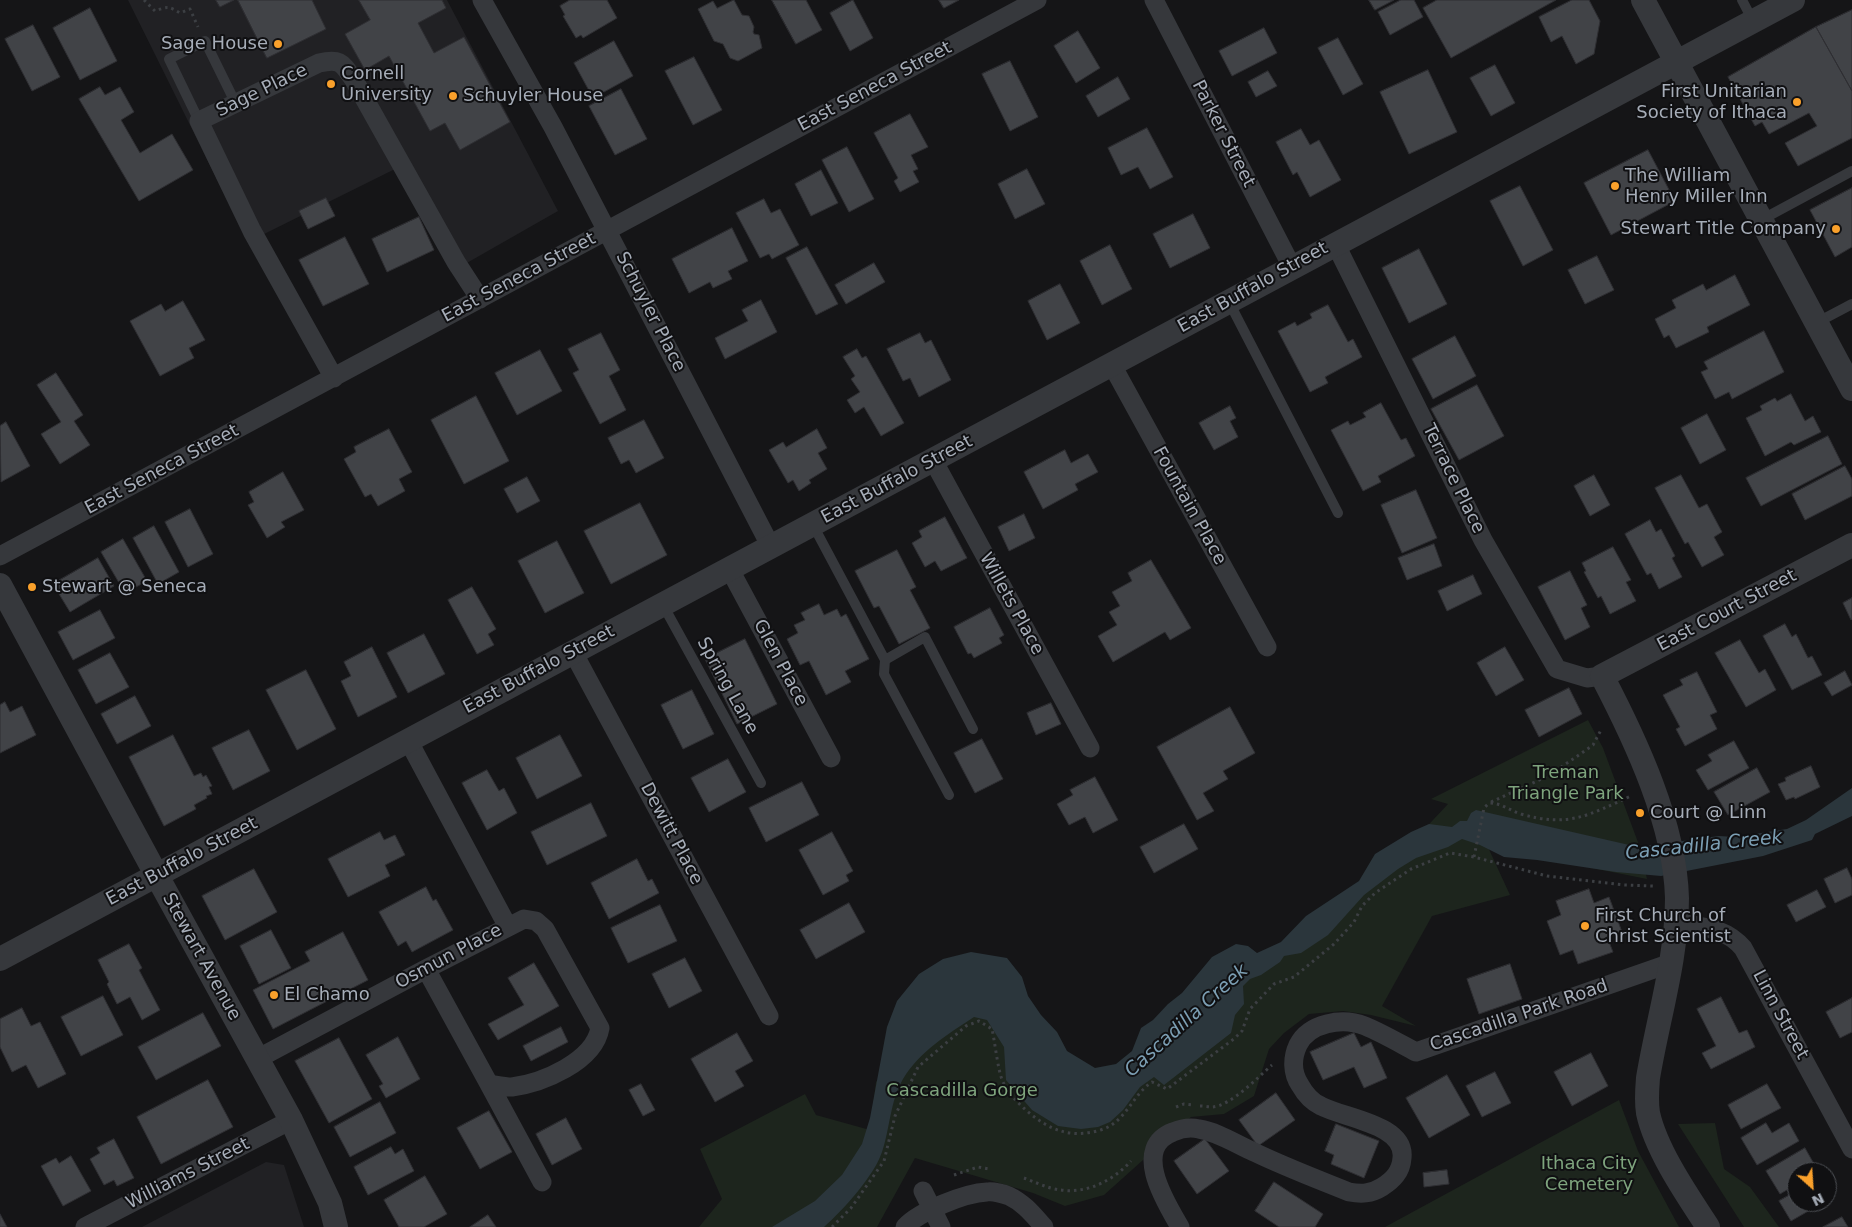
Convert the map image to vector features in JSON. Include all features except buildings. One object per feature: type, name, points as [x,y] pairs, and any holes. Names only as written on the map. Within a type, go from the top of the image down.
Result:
[{"type":"street","name":"Schuyler Place","points":[[482,0],[553,127],[771,547]]},
{"type":"street","name":"East Seneca Street","points":[[0,556],[1037,0]]},
{"type":"street","name":"Parker Street","points":[[1154,0],[1292,267]]},
{"type":"street","points":[[1643,0],[1852,389]]},
{"type":"street","name":"East Buffalo Street","points":[[0,960],[729,568],[1112,365],[1335,243],[1793,0]]},
{"type":"street","name":"Sage Place","points":[[334,378],[252,231],[199,121],[319,63],[333,60],[343,65],[354,80],[452,255],[480,299]]},
{"type":"street","name":"Terrace Place","points":[[1335,243],[1483,540],[1557,669],[1587,678],[1602,676]]},
{"type":"street","name":"Fountain Place","points":[[1112,365],[1267,647]]},
{"type":"street","name":"Willets Place","points":[[933,460],[1090,748]]},
{"type":"street","name":"East Court Street","points":[[1602,676],[1852,545]]},
{"type":"street","name":"Glen Place","points":[[729,568],[831,758]]},
{"type":"street","name":"Stewart Avenue","points":[[0,585],[157,876],[292,1120],[330,1203],[336,1227]]},
{"type":"street","name":"Dewitt Place","points":[[573,652],[769,1016]]},
{"type":"street","points":[[1602,676],[1620,710],[1652,788],[1668,837],[1664,883],[1676,922],[1671,963],[1648,1078],[1646,1096],[1648,1114],[1667,1160],[1708,1227]]},
{"type":"street","name":"Osmun Place","points":[[257,1059],[508,927],[408,740]]},
{"type":"street","points":[[489,1084],[510,1087],[536,1082],[561,1070],[586,1055],[598,1036],[600,1028],[545,929],[536,921],[524,919],[508,927]]},
{"type":"street","name":"Linn Street","points":[[1676,922],[1720,931],[1730,935],[1743,948],[1852,1149]]},
{"type":"street","name":"Cascadilla Park Road","points":[[1180,1227],[1158,1185],[1152,1162],[1156,1146],[1166,1135],[1181,1129],[1198,1128],[1226,1138],[1253,1152],[1349,1192],[1364,1194],[1378,1190],[1392,1181],[1401,1168],[1403,1151],[1394,1136],[1377,1126],[1322,1107],[1309,1097],[1299,1084],[1294,1071],[1294,1054],[1302,1037],[1314,1028],[1346,1022],[1364,1025],[1416,1052],[1671,963]]},
{"type":"street","points":[[426,969],[542,1182]]},
{"type":"street","name":"Williams Street","points":[[85,1227],[292,1120]]},
{"type":"street","points":[[923,1191],[941,1227]]},
{"type":"street","points":[[905,1227],[911,1221],[932,1209],[987,1192],[1009,1196],[1026,1206],[1044,1227]]},
{"type":"lane","points":[[1742,0],[1753,21]]},
{"type":"lane","points":[[199,121],[169,59],[205,41],[236,104]]},
{"type":"lane","points":[[1761,220],[1852,171]]},
{"type":"lane","points":[[1229,302],[1338,513]]},
{"type":"lane","points":[[1816,323],[1852,304]]},
{"type":"lane","points":[[813,524],[885,660],[884,674],[949,795]]},
{"type":"lane","name":"Spring Lane","points":[[663,604],[761,783]]},
{"type":"lane","points":[[885,660],[926,637],[973,729]]},
{"type":"path","points":[[144,0],[155,11],[167,7],[173,8],[180,13],[190,9],[205,41]]},
{"type":"path","points":[[1474,857],[1484,808],[1488,803],[1548,776],[1593,745],[1601,730]]},
{"type":"path","points":[[1488,803],[1498,803],[1519,814],[1554,821],[1588,816],[1636,794]]},
{"type":"path","points":[[832,1227],[850,1208],[884,1161],[895,1116],[918,1067],[966,1026],[979,1021],[992,1029],[1003,1082],[1030,1113],[1062,1132],[1082,1133],[1099,1131],[1111,1125],[1124,1114],[1143,1088],[1152,1082],[1167,1089],[1235,1038],[1242,1031],[1250,1009],[1274,984],[1294,977],[1334,944],[1354,922],[1362,906],[1375,893],[1411,869],[1450,854],[1474,857],[1547,876],[1624,885],[1664,883]]},
{"type":"path","points":[[1169,1110],[1184,1104],[1213,1107],[1228,1101],[1252,1084],[1273,1064]]},
{"type":"path","points":[[1024,1178],[1061,1190],[1091,1189],[1111,1178],[1136,1156]]},
{"type":"path","points":[[923,1191],[943,1180],[978,1167],[996,1170]]},
{"type":"shaded area","name":"Cornell University","points":[[128,0],[447,0],[558,211],[451,272],[395,169],[248,242]]},
{"type":"shaded area","points":[[266,1162],[284,1165],[304,1227],[142,1227]]},
{"type":"green space","name":"Cascadilla Gorge","points":[[1588,720],[1603,748],[1639,845],[1647,879],[1537,857],[1481,832],[1510,895],[1432,916],[1382,1006],[1416,1026],[1371,1015],[1343,1011],[1309,1014],[1284,1033],[1269,1049],[1254,1096],[1224,1114],[1191,1117],[1104,1195],[1065,1206],[1033,1193],[915,1158],[877,1227],[699,1227],[722,1199],[700,1149],[805,1094],[816,1115],[870,1130],[876,1082],[946,977],[1086,1098],[1308,930],[1401,854],[1448,804],[1431,799]]},
{"type":"green space","name":"Ithaca City Cemetery","points":[[1619,1100],[1638,1151],[1679,1227],[1385,1227]]},
{"type":"green space","points":[[1715,1123],[1724,1169],[1750,1187],[1779,1227],[1744,1227],[1678,1124]]},
{"type":"water","name":"Cascadilla Creek","points":[[1852,788],[1852,816],[1815,834],[1812,840],[1763,856],[1661,876],[1504,857],[1480,845],[1462,839],[1448,847],[1416,858],[1364,895],[1328,935],[1301,953],[1284,956],[1280,962],[1261,975],[1250,979],[1243,986],[1244,1004],[1235,1015],[1231,1033],[1164,1085],[1154,1077],[1140,1087],[1123,1110],[1110,1122],[1098,1127],[1081,1129],[1058,1126],[1032,1110],[1006,1080],[1004,1047],[987,1020],[974,1017],[935,1044],[917,1060],[903,1079],[895,1096],[885,1143],[878,1161],[865,1182],[840,1211],[824,1227],[772,1227],[815,1201],[842,1175],[862,1144],[870,1118],[887,1027],[897,1001],[919,974],[943,959],[971,952],[1007,958],[1022,977],[1028,996],[1041,1015],[1057,1032],[1067,1051],[1095,1068],[1116,1064],[1132,1051],[1141,1028],[1153,1020],[1182,993],[1212,957],[1236,944],[1248,946],[1257,953],[1281,942],[1306,916],[1359,881],[1375,854],[1411,832],[1429,824],[1452,827],[1460,821],[1467,821],[1471,813],[1476,810],[1638,847],[1719,836],[1735,837],[1787,829],[1806,820]]},
{"type":"place","name":"Sage House","points":[[278,44]]},
{"type":"place","name":"Cornell University","points":[[331,84]]},
{"type":"place","name":"Schuyler House","points":[[453,96]]},
{"type":"place","name":"First Unitarian Society of Ithaca","points":[[1797,102]]},
{"type":"place","name":"The William Henry Miller Inn","points":[[1615,186]]},
{"type":"place","name":"Stewart Title Company","points":[[1836,229]]},
{"type":"place","name":"Stewart @ Seneca","points":[[32,587]]},
{"type":"place","name":"Court @ Linn","points":[[1640,813]]},
{"type":"place","name":"First Church of Christ Scientist","points":[[1585,926]]},
{"type":"place","name":"El Chamo","points":[[274,995]]},
{"type":"park label","name":"Treman Triangle Park","points":[[1566,783]]}]
